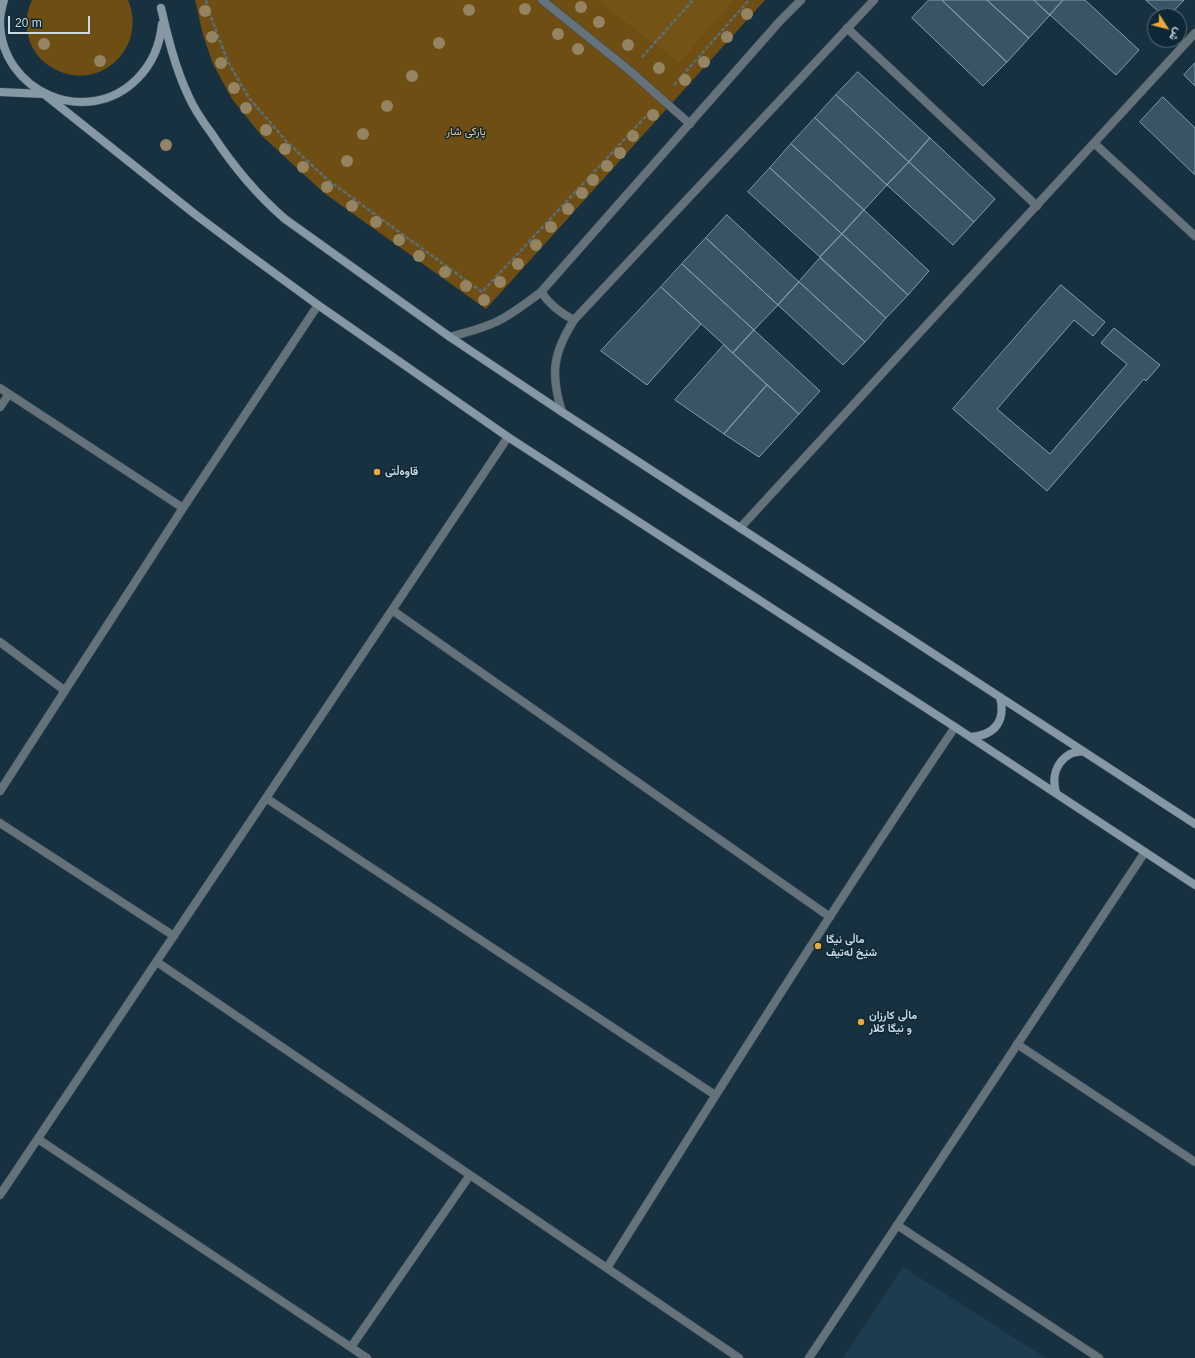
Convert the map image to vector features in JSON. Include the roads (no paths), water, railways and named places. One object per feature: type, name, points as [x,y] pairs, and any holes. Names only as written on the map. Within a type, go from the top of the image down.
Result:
[{"type":"main road","points":[[4,0],[0,22],[1,36],[9,58],[25,80],[196,215],[318,305],[508,437],[955,727],[1195,885]]},
{"type":"main road","points":[[0,92],[44,94],[66,101],[89,102],[112,96],[123,91],[133,84],[154,56],[161,33],[162,21],[160,4]]},
{"type":"main road","points":[[160,4],[169,45],[177,68],[188,95],[202,120],[235,168],[268,204],[285,219],[450,337],[562,412],[1195,824]]},
{"type":"main road","points":[[971,738],[990,732],[997,725],[1002,716],[1003,706],[1000,697]]},
{"type":"main road","points":[[1056,793],[1053,782],[1055,773],[1062,762],[1071,754],[1083,751]]},
{"type":"street","points":[[542,0],[629,70],[690,124]]},
{"type":"street","points":[[450,337],[475,330],[499,320],[521,308],[541,292],[780,21],[801,0]]},
{"type":"street","points":[[562,412],[556,394],[555,374],[558,355],[564,336],[574,320],[874,0]]},
{"type":"street","points":[[847,28],[1037,206]]},
{"type":"street","points":[[740,528],[1195,33]]},
{"type":"street","points":[[1094,143],[1195,236]]},
{"type":"street","points":[[541,292],[548,301],[564,315],[574,320]]},
{"type":"street","points":[[0,791],[183,508],[318,305]]},
{"type":"street","points":[[0,388],[183,508]]},
{"type":"street","points":[[0,407],[9,394]]},
{"type":"street","points":[[0,1195],[508,437]]},
{"type":"street","points":[[392,610],[830,917]]},
{"type":"street","points":[[0,642],[64,690]]},
{"type":"street","points":[[607,1268],[830,917],[955,727]]},
{"type":"street","points":[[266,798],[715,1096]]},
{"type":"street","points":[[0,823],[174,936]]},
{"type":"street","points":[[809,1358],[1145,852]]},
{"type":"street","points":[[157,962],[740,1358]]},
{"type":"street","points":[[1017,1044],[1195,1162]]},
{"type":"street","points":[[38,1139],[367,1358]]},
{"type":"street","points":[[351,1347],[470,1175]]},
{"type":"street","points":[[897,1225],[1099,1358]]},
{"type":"place","name":"قاوەڵتی","points":[[377,472]]},
{"type":"place","name":"ماڵی نیگا شێخ لەتیف","points":[[818,946]]},
{"type":"place","name":"ماڵی کارزان و نیگا کلار","points":[[861,1022]]},
{"type":"park label","name":"پارکی شار","points":[[466,132]]}]
